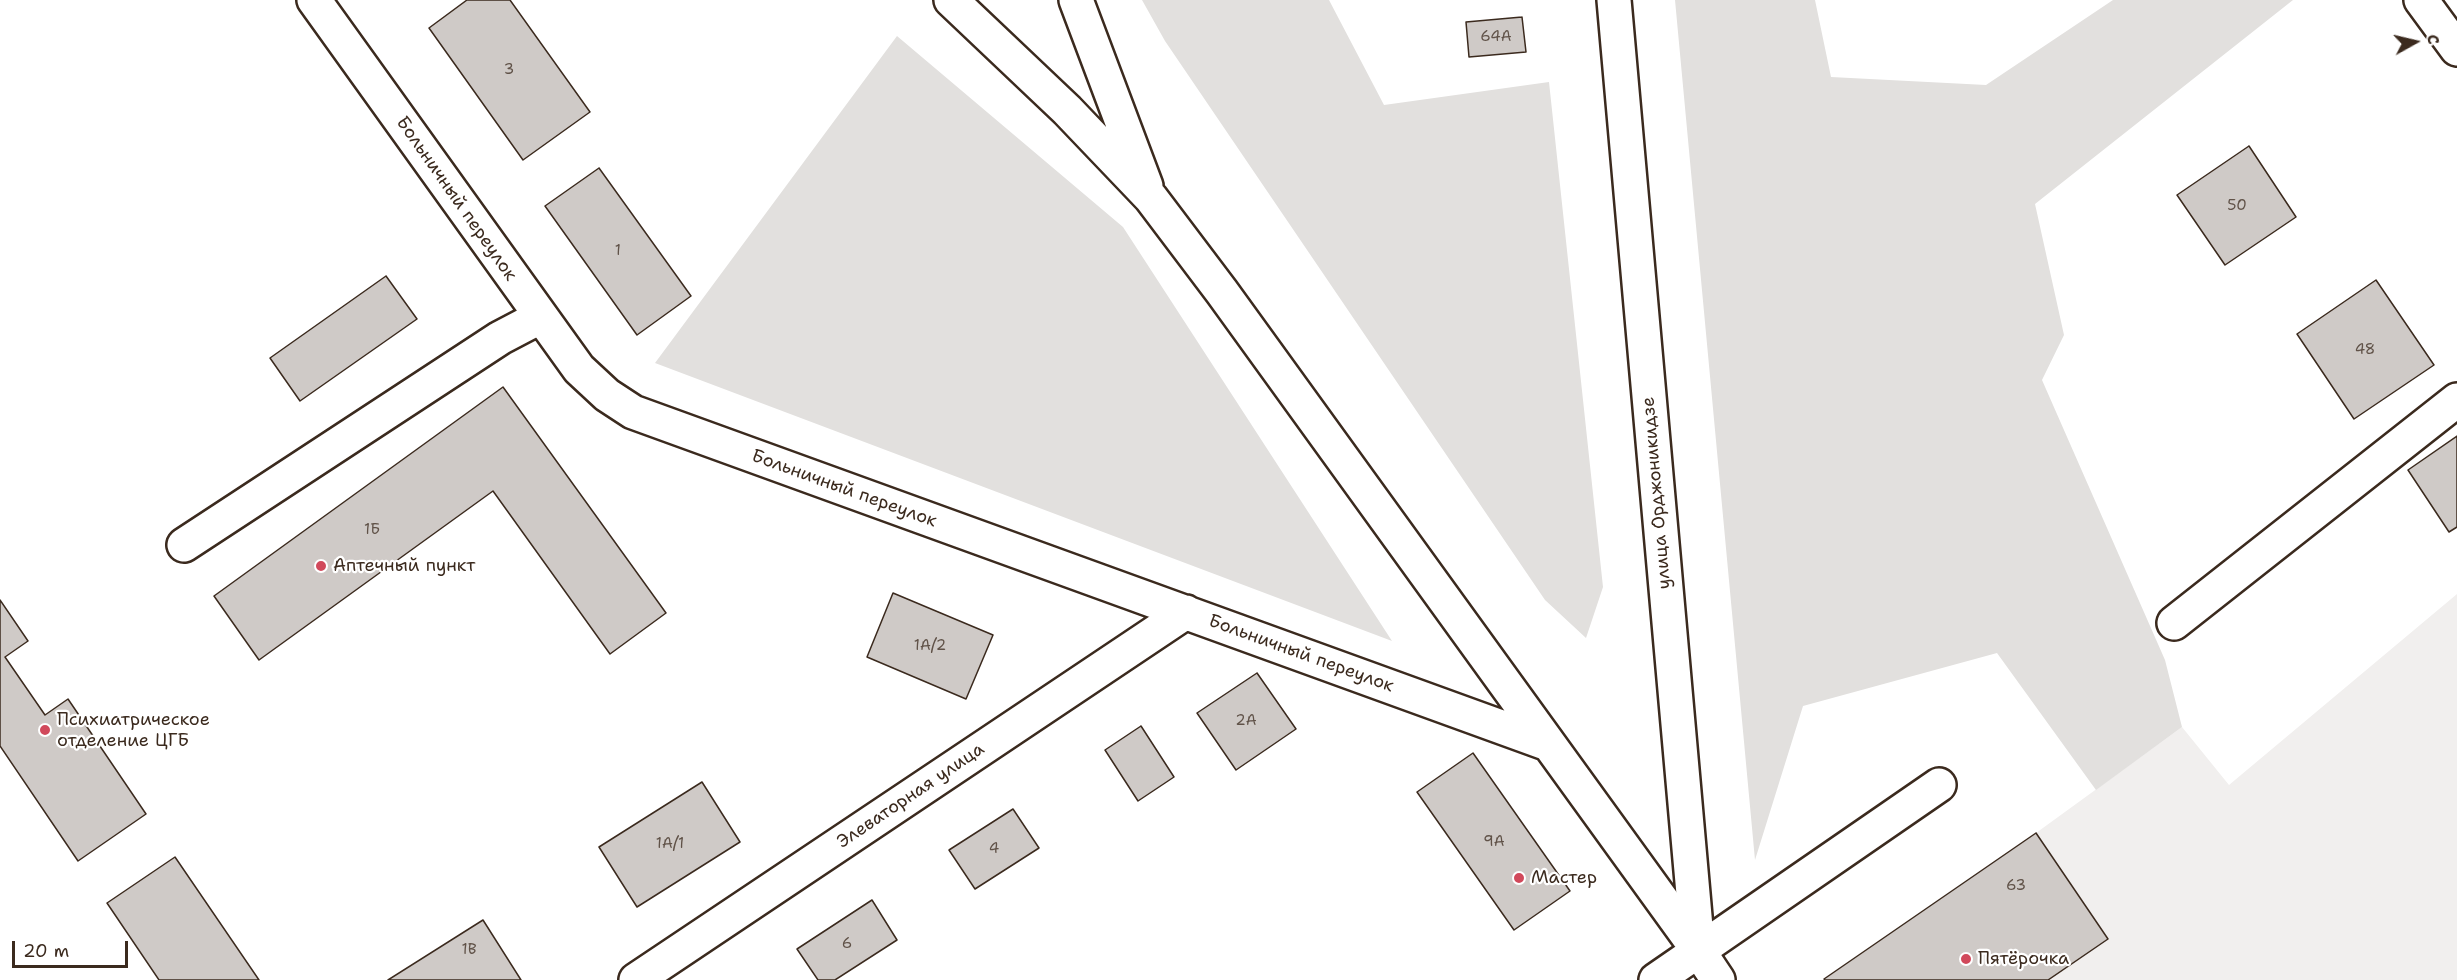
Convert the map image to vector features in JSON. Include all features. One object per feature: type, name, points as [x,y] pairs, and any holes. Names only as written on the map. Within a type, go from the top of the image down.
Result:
[{"type":"street","name":"Больничный переулок","points":[[314,0],[579,369],[607,395],[633,412],[1548,744]]},
{"type":"street","points":[[951,0],[1067,111],[1151,198],[1222,292],[1698,950]]},
{"type":"street","points":[[1076,0],[1151,198]]},
{"type":"street","name":"улица Орджоникидзе","points":[[1614,0],[1698,950],[1718,980]]},
{"type":"street","points":[[2421,0],[2457,49]]},
{"type":"street","points":[[184,545],[500,338],[540,317]]},
{"type":"street","points":[[2174,623],[2457,400]]},
{"type":"street","name":"Элеваторная улица","points":[[636,980],[1186,612]]},
{"type":"street","points":[[1656,980],[1939,785]]},
{"type":"shaded area","points":[[1142,0],[1329,0],[1384,105],[1549,82],[1603,587],[1586,638],[1545,600],[1165,41]]},
{"type":"shaded area","points":[[1675,0],[1815,0],[1831,77],[1986,85],[2113,0],[2293,0],[2035,204],[2064,335],[2042,380],[2165,660],[2182,727],[2096,790],[1997,653],[1803,706],[1755,860]]},
{"type":"shaded area","points":[[897,36],[1123,227],[1392,641],[655,363]]},
{"type":"shaded area","points":[[2457,594],[2457,980],[2048,980],[2108,938],[2036,833],[2182,727],[2229,785]]},
{"type":"building","points":[[467,0],[510,0],[590,112],[523,160],[429,28]]},
{"type":"building","points":[[1522,17],[1526,52],[1469,57],[1466,22]]},
{"type":"building","points":[[2249,146],[2296,217],[2225,265],[2177,195]]},
{"type":"building","points":[[599,168],[691,296],[637,335],[545,206]]},
{"type":"building","points":[[386,276],[417,319],[300,401],[270,358]]},
{"type":"building","points":[[2376,280],[2434,365],[2354,419],[2297,334]]},
{"type":"building","points":[[503,387],[666,613],[610,654],[493,491],[259,660],[214,596]]},
{"type":"building","points":[[2457,436],[2457,527],[2449,532],[2408,470]]},
{"type":"building","points":[[893,593],[993,635],[966,699],[867,657]]},
{"type":"building","name":"Психиатрическое отделение ЦГБ","points":[[0,600],[28,641],[5,657],[45,715],[68,699],[146,814],[78,861],[0,746]]},
{"type":"building","points":[[1257,673],[1296,729],[1236,770],[1197,713]]},
{"type":"building","points":[[1141,726],[1174,777],[1138,801],[1105,750]]},
{"type":"building","points":[[1473,753],[1570,891],[1514,930],[1417,792]]},
{"type":"building","points":[[702,782],[740,842],[637,907],[599,847]]},
{"type":"building","points":[[1013,809],[1039,848],[975,889],[949,850]]},
{"type":"building","points":[[2036,833],[2108,939],[2048,980],[1824,979]]},
{"type":"building","points":[[175,857],[259,980],[159,980],[107,903]]},
{"type":"building","points":[[872,900],[897,940],[835,980],[818,980],[797,949]]},
{"type":"building","points":[[483,920],[521,980],[388,980]]},
{"type":"place","name":"Аптечный пункт","points":[[321,566]]},
{"type":"place","name":"Психиатрическое отделение ЦГБ","points":[[45,730]]},
{"type":"place","name":"Мастер","points":[[1519,878]]},
{"type":"place","name":"Пятёрочка","points":[[1966,959]]}]
